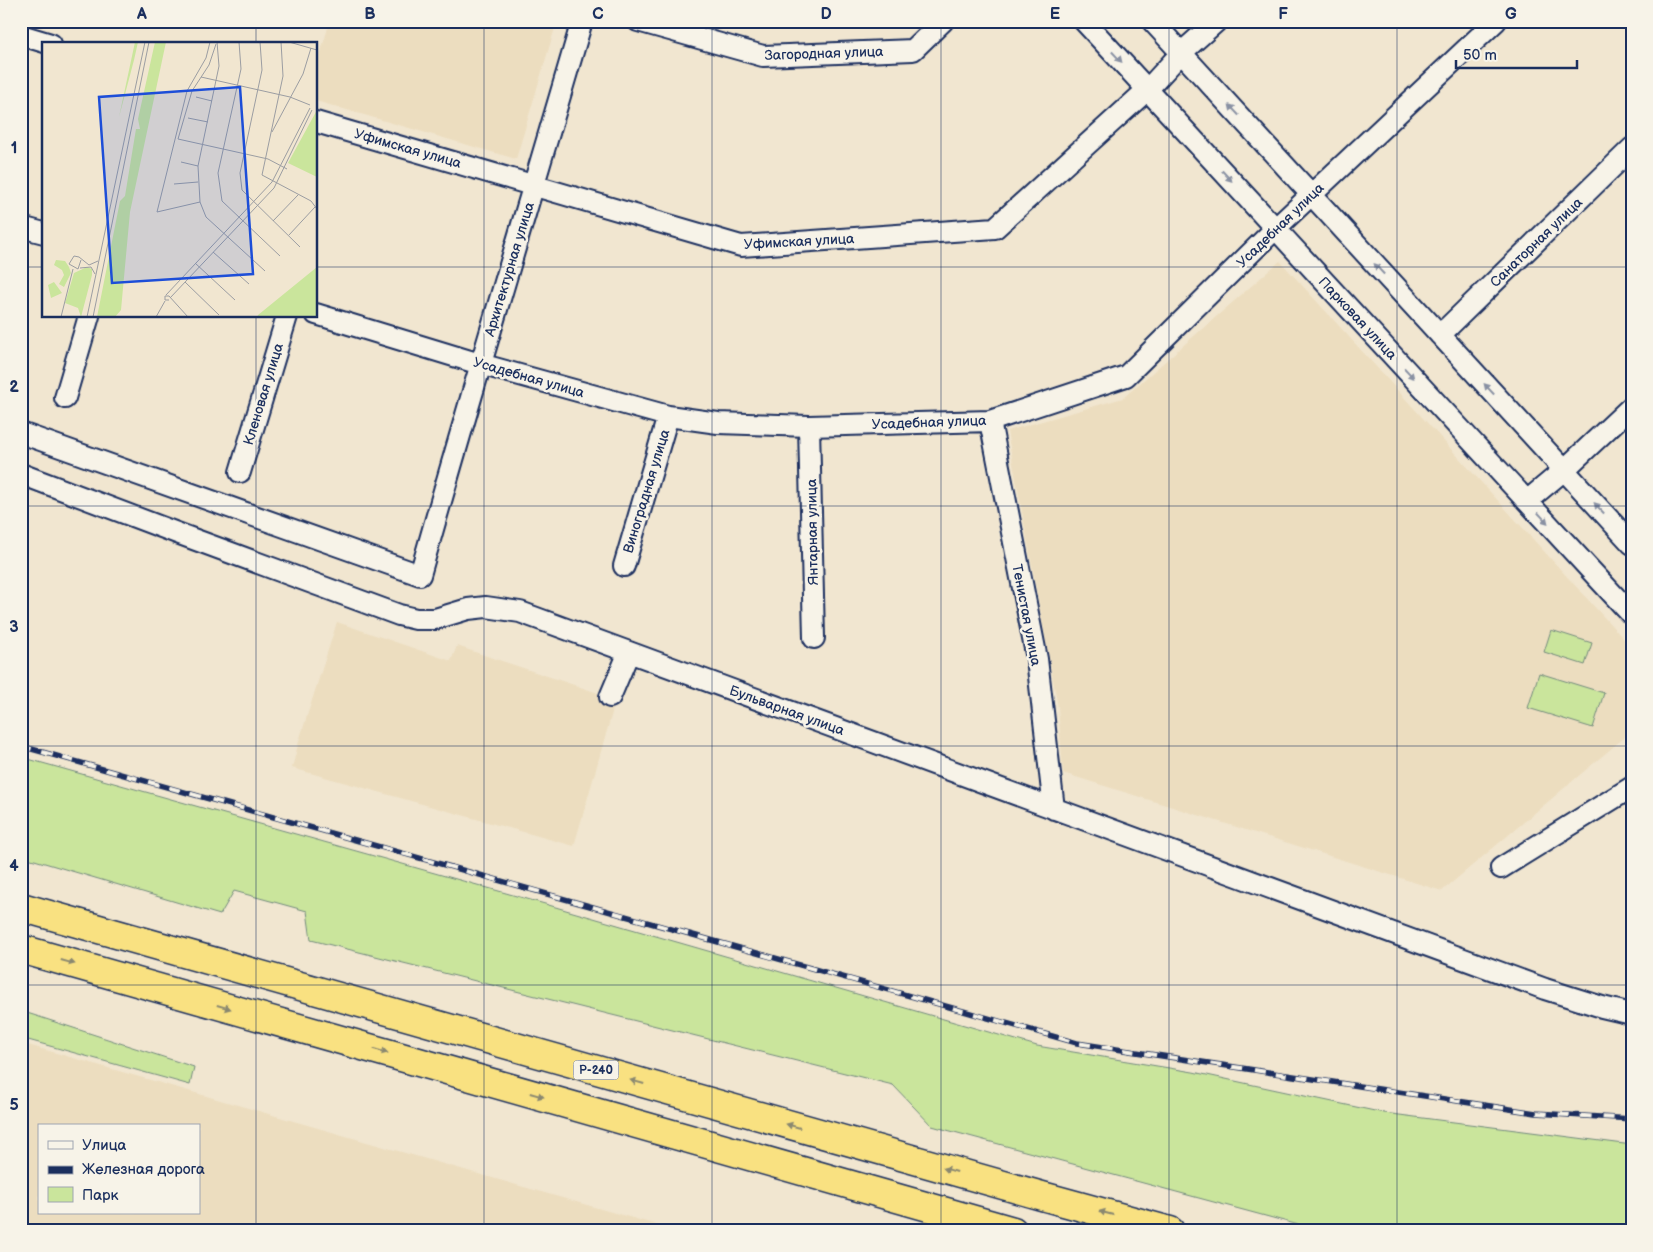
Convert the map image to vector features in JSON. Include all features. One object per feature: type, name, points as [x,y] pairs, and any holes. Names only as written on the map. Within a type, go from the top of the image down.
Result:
[{"type":"highway","name":"Р-240","points":[[21,908],[1170,1231]]},
{"type":"highway","points":[[21,949],[1013,1231]]},
{"type":"street","name":"Архитектурная улица","points":[[21,432],[420,575],[480,364],[582,21]]},
{"type":"street","name":"Загородная улица","points":[[638,21],[763,56],[913,50],[943,21]]},
{"type":"street","name":"Парковая улица","points":[[1084,21],[1632,615]]},
{"type":"street","points":[[1152,21],[1632,544]]},
{"type":"street","name":"Уфимская улица","points":[[318,123],[741,246],[995,228],[1147,90],[1181,53],[1217,21]]},
{"type":"street","name":"Усадебная улица","points":[[318,315],[480,364],[668,416],[718,423],[809,426],[990,421],[1126,376],[1276,228],[1496,21]]},
{"type":"street","points":[[21,35],[44,42]]},
{"type":"street","name":"Санаторная улица","points":[[1440,335],[1632,148]]},
{"type":"street","points":[[21,227],[42,233]]},
{"type":"street","points":[[64,398],[87,318]]},
{"type":"street","name":"Кленовая улица","points":[[240,472],[285,318]]},
{"type":"street","points":[[1527,502],[1632,406]]},
{"type":"street","name":"Виноградная улица","points":[[624,566],[668,416]]},
{"type":"street","name":"Тенистая улица","points":[[990,421],[1037,659],[1054,809]]},
{"type":"street","name":"Янтарная улица","points":[[809,426],[814,638]]},
{"type":"street","name":"Бульварная улица","points":[[21,474],[399,615],[416,619],[435,619],[486,607],[520,612],[1545,989],[1602,1007],[1632,1014]]},
{"type":"street","points":[[610,697],[629,652]]},
{"type":"street","points":[[1501,868],[1632,787]]},
{"type":"shaded area","points":[[330,21],[557,21],[516,159],[318,102],[318,61]]},
{"type":"shaded area","points":[[1280,261],[1632,648],[1632,731],[1442,891],[1063,773],[1058,707],[1007,431],[1123,398]]},
{"type":"shaded area","points":[[337,622],[451,661],[457,646],[616,699],[574,846],[292,768]]},
{"type":"shaded area","points":[[21,1043],[678,1231],[21,1231]]},
{"type":"green space","points":[[1551,630],[1592,643],[1585,665],[1544,652]]},
{"type":"green space","points":[[1539,673],[1604,693],[1593,728],[1528,708]]},
{"type":"green space","points":[[21,757],[545,904],[1037,1046],[1193,1072],[1384,1113],[1632,1145],[1632,1231],[1321,1231],[932,1126],[893,1085],[311,940],[307,911],[234,891],[220,915],[21,856]]},
{"type":"green space","points":[[21,1011],[194,1067],[190,1085],[21,1038]]},
{"type":"railway","points":[[21,746],[1077,1043],[1536,1113],[1632,1119]]}]
